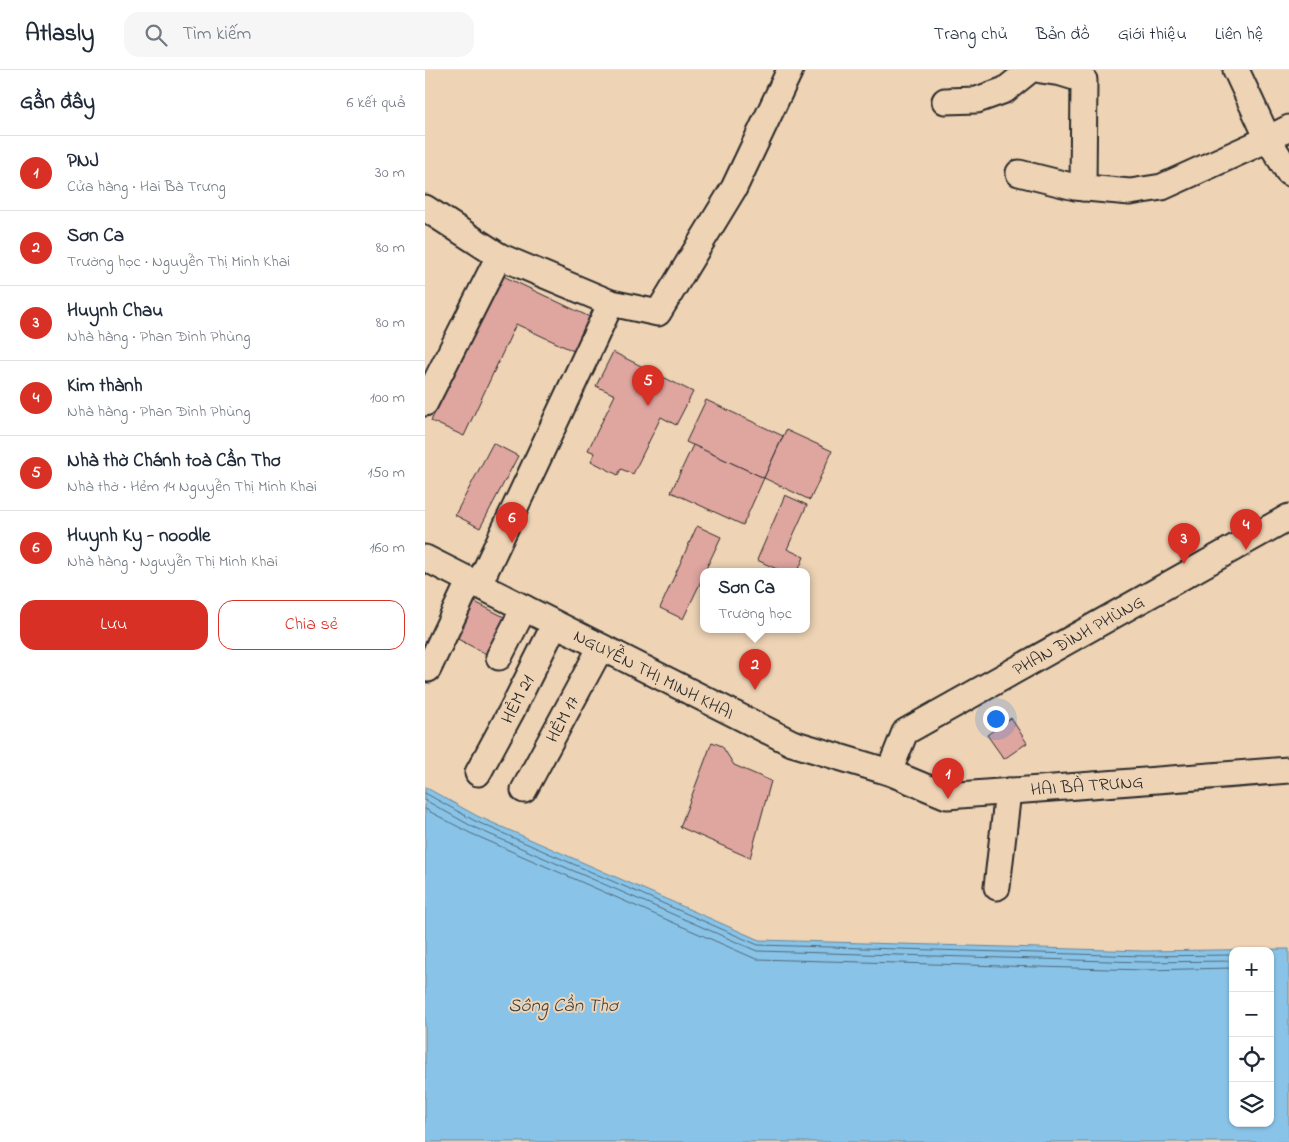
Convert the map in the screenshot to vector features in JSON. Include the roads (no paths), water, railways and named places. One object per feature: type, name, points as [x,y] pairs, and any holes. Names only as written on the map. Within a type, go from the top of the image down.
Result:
[{"type":"street","points":[[425,208],[499,256],[611,303],[658,313],[734,188],[790,70]]},
{"type":"street","points":[[945,101],[977,100],[1005,90],[1029,70]]},
{"type":"street","points":[[1236,70],[1279,134],[1289,173]]},
{"type":"street","points":[[1055,71],[1084,80],[1083,188]]},
{"type":"street","points":[[1019,173],[1075,187],[1130,192],[1162,187],[1279,134]]},
{"type":"street","points":[[425,403],[499,256]]},
{"type":"street","points":[[428,670],[475,582],[611,303]]},
{"type":"street","name":"PHAN ĐÌNH PHÙNG","points":[[889,772],[905,732],[1289,516]]},
{"type":"street","name":"NGUYỄN THỊ MINH KHAI","points":[[425,558],[792,743],[889,772]]},
{"type":"street","points":[[499,657],[524,608]]},
{"type":"street","name":"HẺM 21","points":[[478,774],[555,624]]},
{"type":"street","name":"HẺM 17","points":[[524,790],[601,647]]},
{"type":"street","name":"HAI BÀ TRƯNG","points":[[889,772],[947,796],[1289,770]]},
{"type":"street","points":[[997,887],[1008,792]]},
{"type":"water","name":"Sông Cần Thơ","points":[[425,787],[477,816],[759,940],[1144,951],[1229,950],[1229,1127],[1274,1127],[1274,949],[1289,949],[1289,1142],[425,1142]]},
{"type":"place","name":"Nhà thờ Chánh toà Cần Thơ","points":[[648,406]]},
{"type":"place","name":"Huynh Ky - noodle","points":[[512,543]]},
{"type":"place","name":"Kim thành","points":[[1246,550]]},
{"type":"place","name":"Huynh Chau","points":[[1184,564]]},
{"type":"place","name":"Sơn Ca","points":[[755,690]]},
{"type":"place","name":"PNJ","points":[[948,799]]}]
